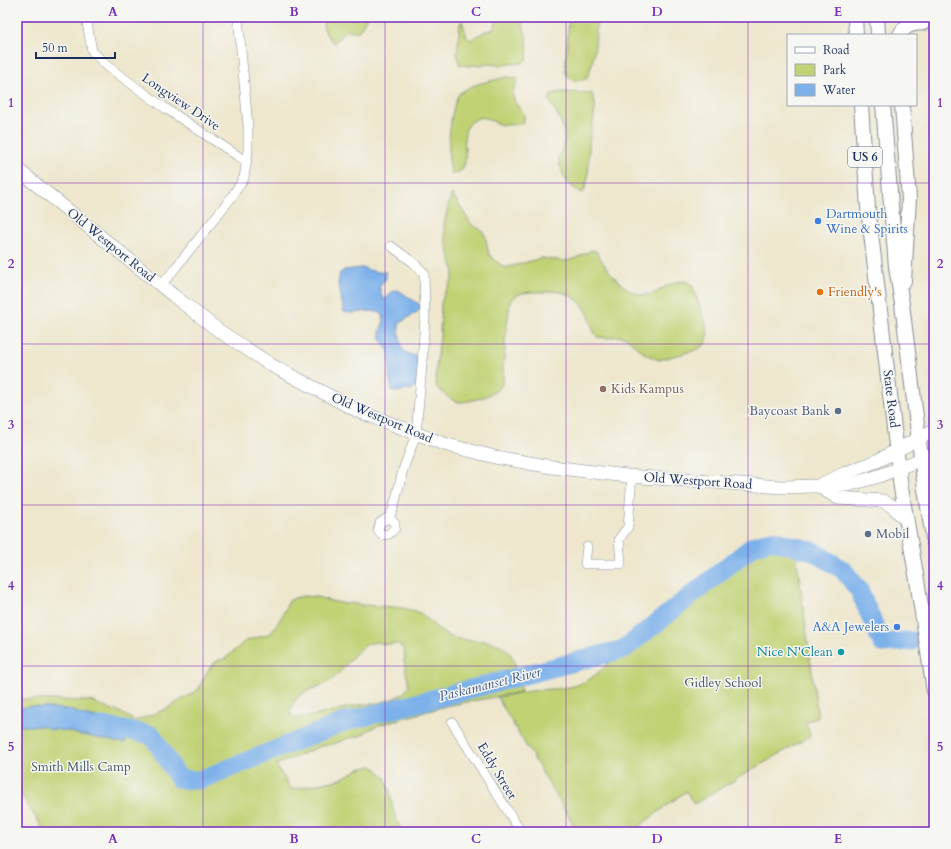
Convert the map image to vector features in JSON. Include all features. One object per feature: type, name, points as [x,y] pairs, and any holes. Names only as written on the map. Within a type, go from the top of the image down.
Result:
[{"type":"main road","points":[[855,17],[856,34]]},
{"type":"main road","points":[[877,17],[878,34]]},
{"type":"main road","points":[[901,34],[910,24],[923,23]]},
{"type":"main road","name":"State Road","points":[[861,106],[868,208],[899,469],[918,580],[934,691]]},
{"type":"main road","name":"State Road","points":[[883,106],[896,267],[902,304],[918,439],[934,543]]},
{"type":"main road","points":[[902,106],[909,200],[902,304]]},
{"type":"main road","name":"Old Westport Road","points":[[17,169],[161,286],[218,330],[271,365],[358,411],[444,444],[495,457],[552,467],[632,476],[782,487],[848,485],[862,482],[899,469],[934,454]]},
{"type":"main road","name":"Old Westport Road","points":[[818,486],[876,461],[934,430]]},
{"type":"main road","points":[[818,486],[838,498],[883,501],[896,509],[907,521]]},
{"type":"street","name":"Longview Drive","points":[[86,17],[92,51],[107,66],[165,108],[247,162]]},
{"type":"street","points":[[161,286],[237,190],[244,178],[248,151],[248,126],[238,17]]},
{"type":"street","points":[[389,517],[393,510],[403,470],[416,434],[425,317],[424,273],[414,263],[391,246]]},
{"type":"street","points":[[587,547],[585,564],[621,564],[618,539],[628,527],[632,476]]},
{"type":"street","name":"Eddy Street","points":[[452,722],[521,832]]},
{"type":"green space","points":[[328,17],[367,17],[359,31],[346,30],[334,43],[325,32],[323,24]]},
{"type":"green space","points":[[497,17],[525,17],[523,24],[527,42],[527,59],[522,63],[501,65],[486,64],[467,66],[459,64],[457,54],[460,24],[462,21],[467,37],[470,40],[486,31],[492,30],[495,26]]},
{"type":"green space","points":[[569,17],[597,17],[593,58],[586,79],[571,79],[565,72]]},
{"type":"green space","points":[[507,77],[517,78],[513,97],[515,103],[523,113],[523,123],[501,125],[481,117],[471,122],[465,134],[465,162],[463,168],[452,174],[449,161],[449,144],[452,114],[457,98],[460,93],[471,87]]},
{"type":"green space","points":[[561,92],[591,93],[595,100],[589,145],[589,169],[586,187],[583,193],[568,183],[558,158],[565,137],[560,121],[549,100],[552,94]]},
{"type":"green space","points":[[452,194],[472,225],[480,229],[485,235],[489,255],[505,268],[542,258],[564,261],[572,260],[592,250],[597,252],[619,282],[636,293],[644,295],[652,294],[672,284],[686,281],[692,285],[706,324],[708,336],[706,342],[703,346],[696,350],[659,360],[645,354],[626,337],[597,337],[585,308],[576,299],[568,295],[556,291],[522,293],[510,301],[503,364],[503,382],[500,387],[496,391],[484,397],[470,401],[459,402],[453,400],[436,387],[441,304],[444,294],[452,280],[454,271],[445,238],[444,225]]},
{"type":"green space","name":"Gidley School","points":[[766,546],[776,547],[796,553],[818,718],[806,721],[810,736],[694,804],[686,791],[632,832],[578,832],[497,697],[537,690],[571,687],[585,682],[601,670],[629,642],[689,598]]},
{"type":"green space","name":"Smith Mills Camp","points":[[303,596],[317,597],[346,604],[352,603],[407,609],[420,613],[444,634],[454,638],[500,645],[506,649],[512,657],[521,692],[446,706],[379,725],[360,736],[348,738],[334,744],[321,746],[276,765],[291,789],[338,780],[359,769],[372,766],[385,777],[390,791],[393,810],[402,832],[45,832],[17,788],[17,699],[91,701],[106,708],[120,712],[135,721],[164,710],[198,690],[213,664],[219,660],[225,659],[245,641],[271,633],[281,618],[289,601]],"holes":[[[376,642],[398,644],[403,648],[409,686],[404,693],[393,699],[378,703],[359,705],[313,716],[295,718],[290,714],[297,698],[309,690],[329,682],[340,672],[358,651],[369,644]]]},
{"type":"water","points":[[362,268],[377,272],[386,272],[386,279],[379,286],[383,299],[386,299],[393,291],[398,290],[423,307],[399,324],[402,348],[406,353],[416,356],[418,359],[419,380],[413,389],[396,392],[392,391],[389,374],[389,352],[381,340],[380,331],[384,321],[383,315],[374,311],[354,313],[344,312],[338,283],[340,273],[344,270]]},
{"type":"water","points":[[31,706],[70,710],[83,715],[114,722],[131,723],[125,743],[80,735],[68,731],[49,729],[44,726],[17,726],[17,709]]},
{"type":"waterway","name":"Paskamanset River","points":[[103,726],[152,735],[179,779],[200,780],[344,722],[624,649],[753,546],[771,540],[813,551],[843,570],[859,590],[882,643],[911,641]]},
{"type":"place","name":"Dartmouth Wine & Spirits","points":[[818,221]]},
{"type":"place","name":"Friendly's","points":[[820,292]]},
{"type":"place","name":"Kids Kampus","points":[[603,389]]},
{"type":"place","name":"Baycoast Bank","points":[[838,411]]},
{"type":"place","name":"Mobil","points":[[868,534]]},
{"type":"place","name":"A&A Jewelers","points":[[897,627]]},
{"type":"place","name":"Nice N'Clean","points":[[841,652]]}]
